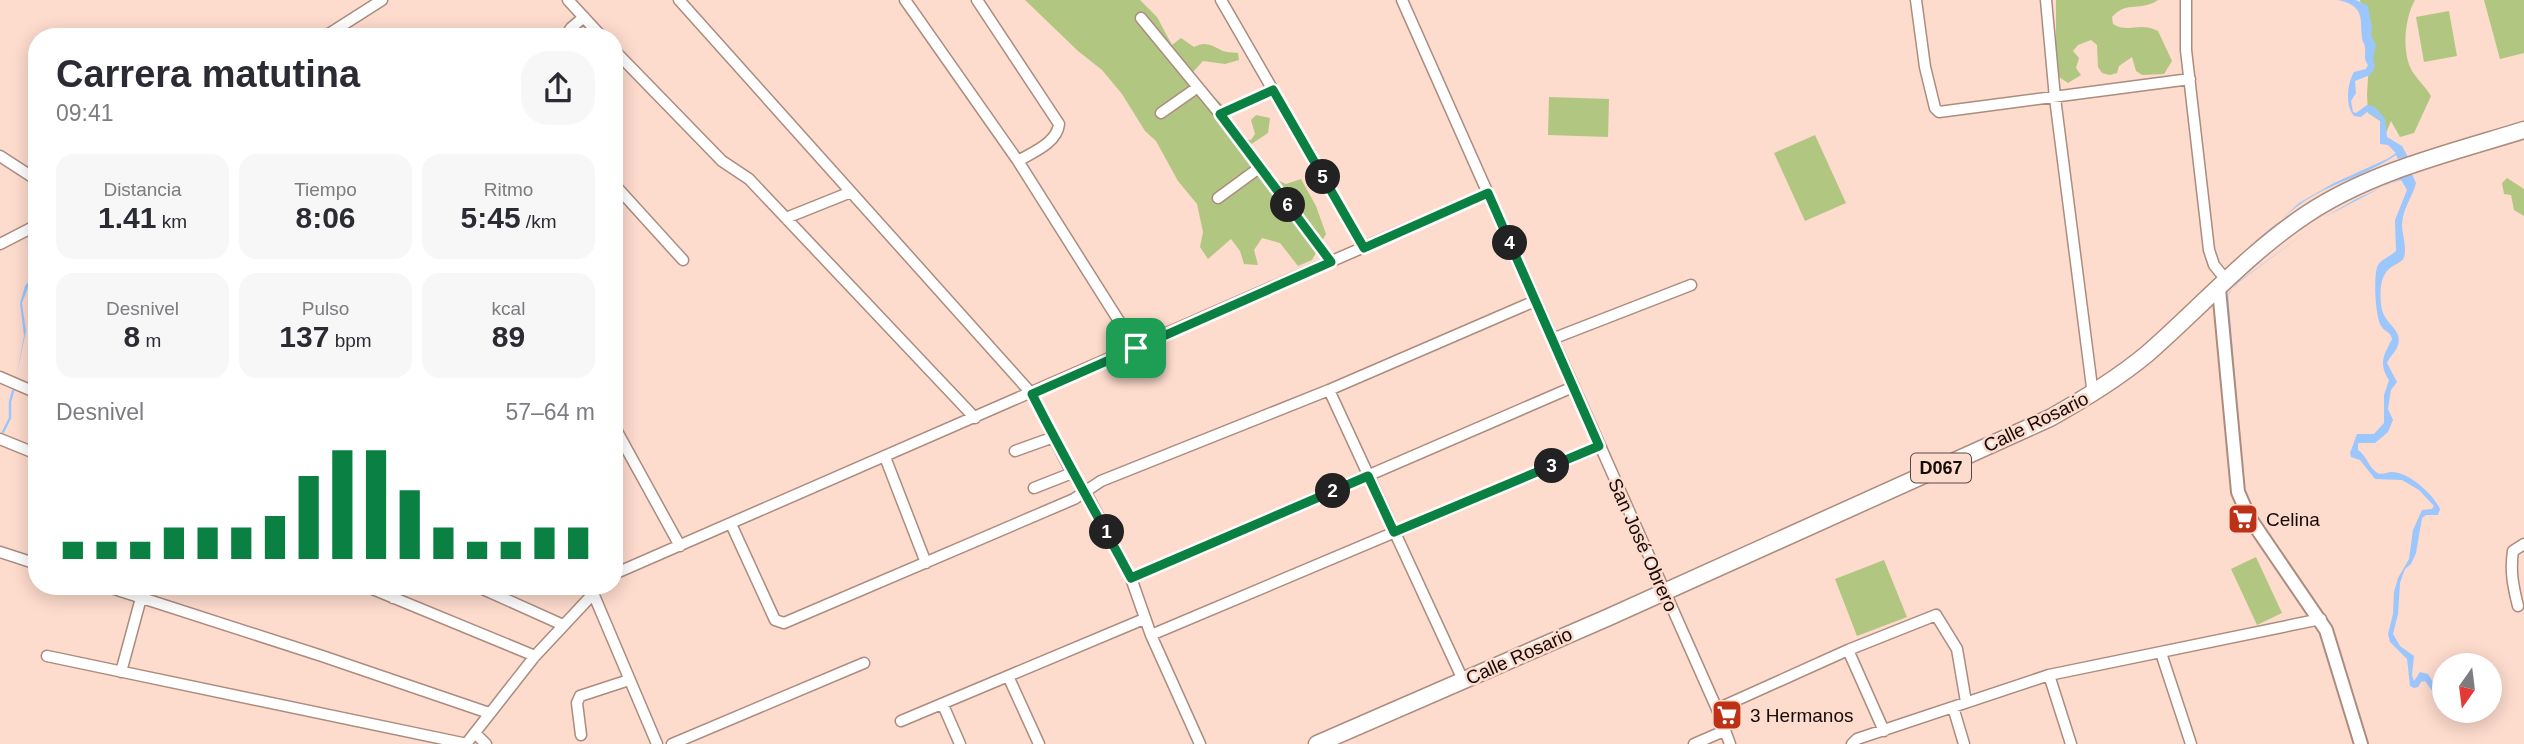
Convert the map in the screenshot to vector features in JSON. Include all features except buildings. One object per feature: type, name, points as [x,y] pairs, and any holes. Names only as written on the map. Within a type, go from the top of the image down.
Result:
[{"type":"main road","name":"Calle Rosario","points":[[1317,744],[1664,592],[2050,418],[2093,395],[2148,353],[2304,216],[2332,198],[2380,176],[2524,130]]},
{"type":"street","points":[[338,28],[382,0]]},
{"type":"street","points":[[568,0],[594,28]]},
{"type":"street","points":[[679,0],[1032,394],[1072,473],[1085,491],[1131,578],[1144,619],[1200,744]]},
{"type":"street","points":[[905,0],[1018,161],[1136,348]]},
{"type":"street","points":[[977,0],[1059,124],[1059,131],[1053,139],[1018,161]]},
{"type":"street","points":[[1221,0],[1364,248]]},
{"type":"street","name":"San José Obrero","points":[[1402,0],[1717,709],[1730,744]]},
{"type":"street","points":[[1916,0],[1925,67],[1935,108],[1939,112],[2190,79]]},
{"type":"street","points":[[2046,0],[2093,395]]},
{"type":"street","points":[[2186,0],[2184,25],[2208,250],[2223,285],[2230,432],[2238,492],[2249,517],[2321,620],[2332,647],[2361,744]]},
{"type":"street","points":[[571,28],[584,17]]},
{"type":"street","points":[[1141,18],[1220,114],[1331,262]]},
{"type":"street","points":[[623,59],[722,161],[749,179],[975,418]]},
{"type":"street","points":[[1161,113],[1198,87]]},
{"type":"street","points":[[1220,114],[1273,90]]},
{"type":"street","points":[[0,156],[28,174]]},
{"type":"street","points":[[1218,198],[1259,168]]},
{"type":"street","points":[[786,218],[851,192]]},
{"type":"street","points":[[623,570],[1488,193]]},
{"type":"street","points":[[623,194],[683,260]]},
{"type":"street","points":[[0,244],[28,230]]},
{"type":"street","points":[[1552,339],[1691,285]]},
{"type":"street","points":[[732,524],[775,620],[780,623],[1074,499],[1101,481],[1329,390],[1535,301]]},
{"type":"street","points":[[0,377],[28,389]]},
{"type":"street","points":[[1131,578],[1573,387]]},
{"type":"street","points":[[1329,390],[1463,680]]},
{"type":"street","points":[[1015,451],[1054,437]]},
{"type":"street","points":[[0,439],[28,450]]},
{"type":"street","points":[[623,442],[680,546]]},
{"type":"street","points":[[1151,635],[1599,446]]},
{"type":"street","points":[[885,457],[926,563]]},
{"type":"street","points":[[1034,488],[1072,473]]},
{"type":"street","points":[[2518,606],[2511,580],[2513,551],[2524,544]]},
{"type":"street","points":[[0,552],[28,561]]},
{"type":"street","points":[[132,595],[489,713]]},
{"type":"street","points":[[386,595],[535,656]]},
{"type":"street","points":[[496,595],[563,625]]},
{"type":"street","points":[[47,656],[467,744],[489,713],[587,595]]},
{"type":"street","points":[[593,595],[657,744]]},
{"type":"street","points":[[121,672],[141,598]]},
{"type":"street","points":[[1717,709],[1848,650],[1936,615],[1957,649],[1966,702]]},
{"type":"street","points":[[901,721],[1144,619]]},
{"type":"street","points":[[1852,744],[1857,739],[2049,675],[2321,620]]},
{"type":"street","points":[[1848,650],[1884,731]]},
{"type":"street","points":[[2161,653],[2191,744]]},
{"type":"street","points":[[672,744],[864,663]]},
{"type":"street","points":[[2049,675],[2071,744]]},
{"type":"street","points":[[1008,676],[1039,744]]},
{"type":"street","points":[[581,735],[577,704],[580,696],[629,680]]},
{"type":"street","points":[[943,705],[961,744]]},
{"type":"street","points":[[1953,707],[1964,744]]},
{"type":"street","points":[[1694,744],[1724,731]]},
{"type":"street","points":[[475,733],[486,744]]},
{"type":"green space","points":[[1025,0],[1140,0],[1157,17],[1172,45],[1181,38],[1194,47],[1208,44],[1225,52],[1238,53],[1239,60],[1225,64],[1203,61],[1193,72],[1192,79],[1229,112],[1231,116],[1220,125],[1229,137],[1251,140],[1255,134],[1251,120],[1256,115],[1270,118],[1268,133],[1250,145],[1247,152],[1261,173],[1286,184],[1301,179],[1316,206],[1326,234],[1312,260],[1298,266],[1280,243],[1262,238],[1254,250],[1258,265],[1244,264],[1240,251],[1231,239],[1208,259],[1200,247],[1203,232],[1197,204],[1178,181],[1156,141],[1145,131],[1122,94],[1102,70]]},
{"type":"green space","points":[[2056,0],[2158,0],[2123,9],[2112,17],[2113,24],[2124,28],[2145,27],[2158,31],[2172,61],[2164,74],[2142,75],[2136,71],[2132,57],[2119,66],[2117,73],[2102,73],[2098,67],[2097,45],[2091,40],[2078,45],[2073,51],[2079,58],[2076,68],[2081,75],[2068,83],[2056,75]]},
{"type":"green space","points":[[2360,0],[2415,0],[2406,27],[2407,58],[2414,74],[2431,96],[2414,133],[2400,137],[2391,121],[2386,133],[2380,121],[2368,113],[2370,48]]},
{"type":"green space","points":[[2484,0],[2524,0],[2524,53],[2500,59]]},
{"type":"green space","points":[[2449,11],[2457,56],[2424,62],[2416,17]]},
{"type":"green space","points":[[1549,97],[1609,99],[1608,137],[1548,135]]},
{"type":"green space","points":[[1815,135],[1846,203],[1805,221],[1774,153]]},
{"type":"green space","points":[[2507,178],[2524,189],[2524,216],[2514,210],[2511,195],[2504,194],[2502,183]]},
{"type":"green space","points":[[2256,557],[2282,613],[2257,625],[2231,569]]},
{"type":"green space","points":[[1884,560],[1907,617],[1857,636],[1835,579]]},
{"type":"water","points":[[2338,0],[2356,0],[2368,6],[2371,36],[2376,45],[2373,58],[2375,67],[2370,75],[2355,81],[2356,93],[2351,101],[2353,112],[2356,113],[2367,105],[2375,107],[2385,119],[2387,137],[2402,146],[2408,157],[2398,159],[2396,155],[2311,197],[2283,218],[2299,203],[2396,153],[2388,145],[2380,144],[2380,120],[2367,112],[2361,117],[2354,116],[2349,107],[2348,95],[2354,72],[2366,69],[2368,65],[2357,9]]},
{"type":"water","points":[[2411,172],[2416,183],[2403,218],[2404,257],[2386,272],[2381,285],[2382,310],[2399,340],[2387,363],[2397,382],[2391,390],[2388,409],[2393,420],[2388,432],[2375,443],[2358,443],[2358,450],[2378,473],[2399,473],[2413,480],[2427,491],[2440,509],[2438,515],[2426,515],[2422,518],[2416,553],[2411,564],[2405,569],[2400,583],[2398,614],[2393,634],[2400,646],[2414,656],[2414,681],[2420,672],[2428,674],[2432,680],[2432,691],[2425,681],[2418,687],[2410,686],[2407,659],[2390,642],[2388,634],[2393,614],[2394,592],[2398,578],[2409,559],[2413,530],[2422,510],[2432,509],[2434,506],[2419,490],[2402,480],[2375,479],[2360,460],[2351,457],[2350,453],[2357,434],[2374,434],[2384,423],[2384,395],[2389,380],[2383,359],[2392,339],[2383,329],[2376,306],[2376,270],[2382,261],[2396,251],[2395,220],[2407,190],[2401,180],[2391,183],[2400,179],[2399,176]]},
{"type":"water","points":[[2381,187],[2323,218],[2356,199]]},
{"type":"water","points":[[2283,218],[2225,270],[2261,236]]},
{"type":"water","points":[[2319,222],[2238,283],[2233,289],[2237,283]]},
{"type":"water","points":[[28,282],[22,303],[26,331],[16,378],[24,336],[20,303]]},
{"type":"water","points":[[2228,295],[2245,490],[2226,298]]},
{"type":"waterway","points":[[3,432],[10,418],[13,391]]},
{"type":"place","name":"Celina","points":[[2243,519]]},
{"type":"place","name":"3 Hermanos","points":[[1727,715]]},
{"type":"route","points":[[1273,90],[1364,248],[1488,193],[1599,446],[1394,532],[1368,476],[1131,578],[1085,491],[1072,473],[1032,394],[1136,348],[1331,262],[1220,114],[1273,90]]}]
